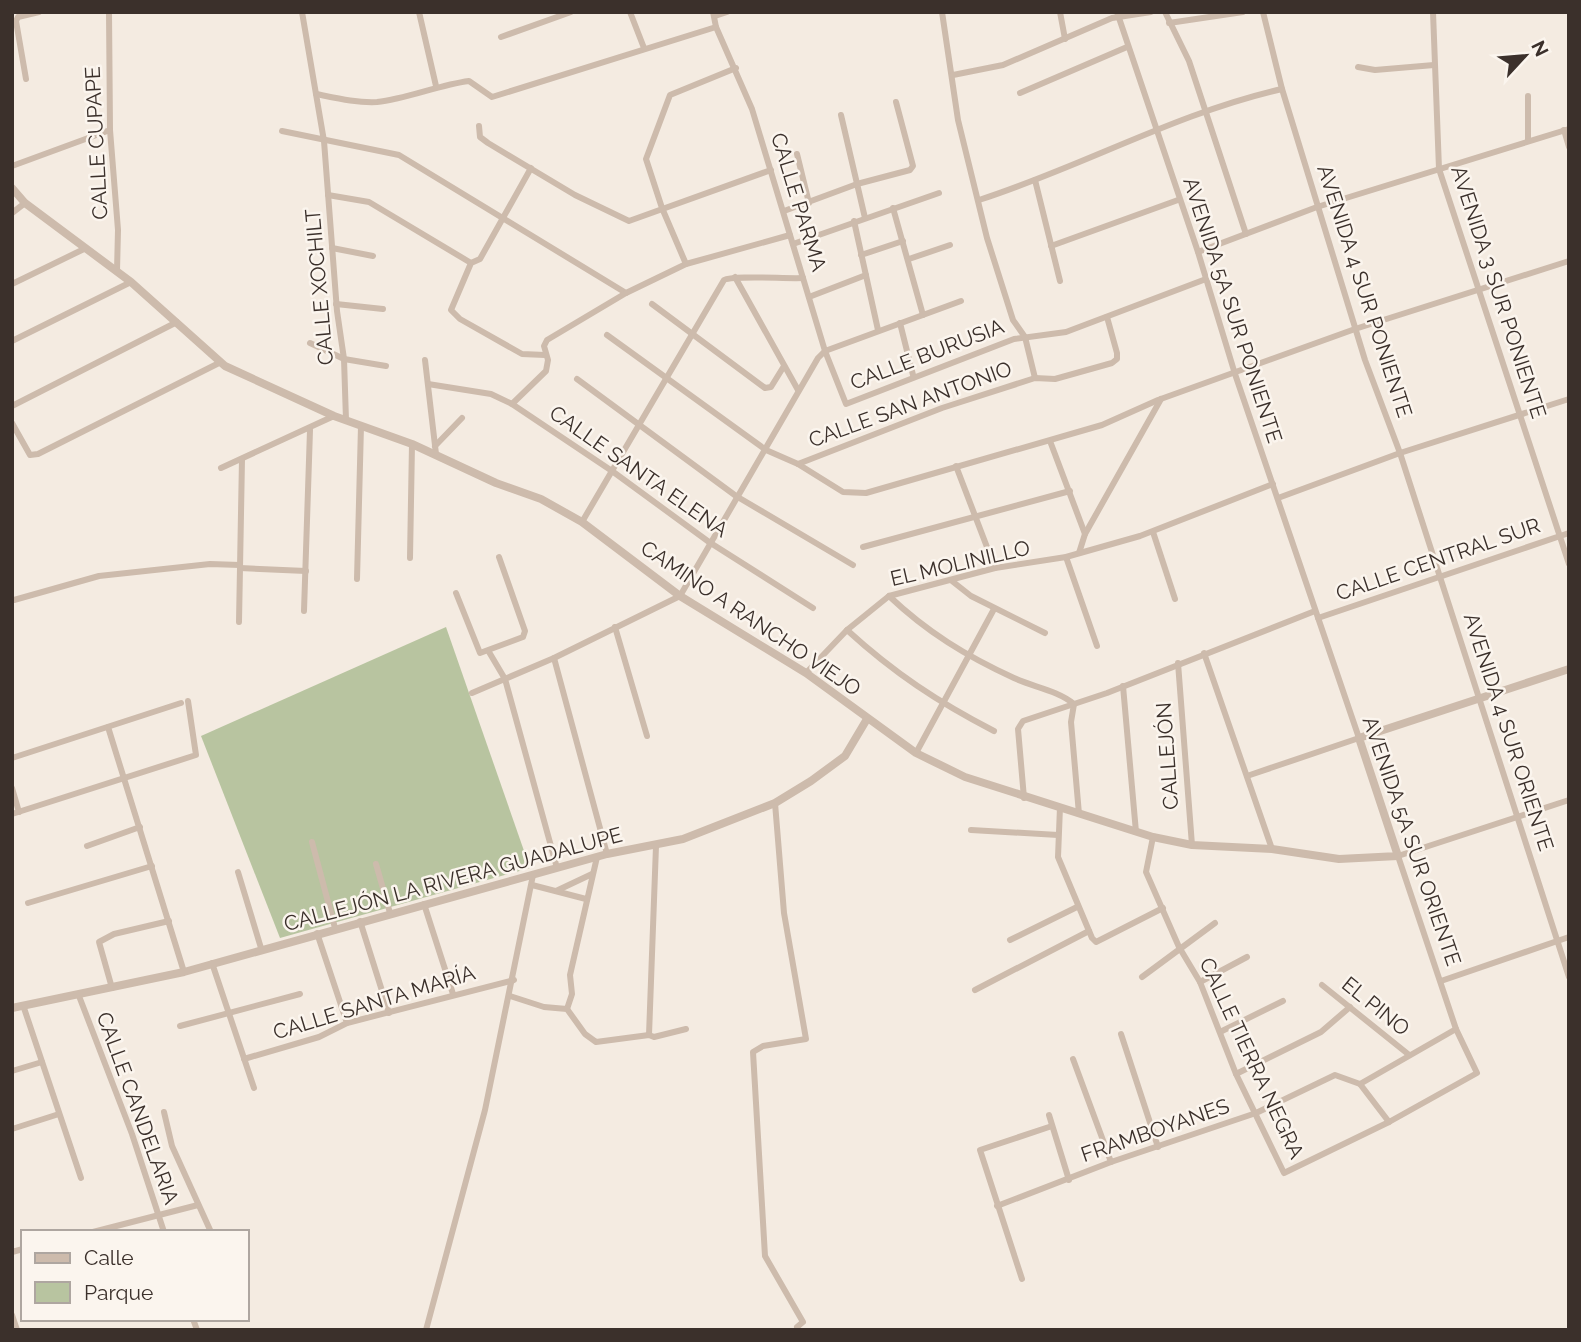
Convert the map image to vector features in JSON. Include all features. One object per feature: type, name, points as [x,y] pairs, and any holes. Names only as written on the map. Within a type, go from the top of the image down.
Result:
[{"type":"street","points":[[26,79],[16,21],[18,17],[39,12]]},
{"type":"street","name":"CALLE CUPAPE","points":[[110,12],[110,130],[118,230],[117,271]]},
{"type":"street","name":"CALLE XOCHILT","points":[[302,12],[324,141],[336,304],[344,359],[346,420]]},
{"type":"street","points":[[419,12],[436,86]]},
{"type":"street","points":[[501,37],[571,12]]},
{"type":"street","points":[[630,12],[644,48]]},
{"type":"street","points":[[714,14],[727,12]]},
{"type":"street","points":[[942,12],[958,120],[1005,298],[1023,338],[1035,378]]},
{"type":"street","points":[[1060,12],[1065,39]]},
{"type":"street","points":[[953,75],[1003,65],[1118,15],[1151,12]]},
{"type":"street","points":[[1165,12],[1189,61],[1246,234]]},
{"type":"street","points":[[1169,23],[1243,12]]},
{"type":"street","name":"AVENIDA 4 SUR PONIENTE","points":[[1263,12],[1282,89],[1355,329],[1441,578]]},
{"type":"street","name":"AVENIDA 3 SUR PONIENTE","points":[[1433,12],[1440,169],[1569,564]]},
{"type":"street","name":"CALLE PARMA","points":[[714,14],[716,27],[736,68],[771,170],[825,351],[845,404]]},
{"type":"street","name":"AVENIDA 5A SUR PONIENTE","points":[[1118,15],[1126,47],[1198,252],[1235,374],[1316,615]]},
{"type":"street","points":[[316,94],[363,102],[380,102],[469,80],[492,97],[716,27]]},
{"type":"street","points":[[1020,93],[1126,47]]},
{"type":"street","points":[[1358,67],[1375,70],[1434,65]]},
{"type":"street","points":[[686,264],[662,208],[646,159],[666,102],[679,90],[736,68]]},
{"type":"street","points":[[979,200],[1035,180],[1205,110],[1282,89]]},
{"type":"street","points":[[1528,96],[1528,140]]},
{"type":"street","points":[[784,211],[857,184],[906,173],[913,166],[896,102]]},
{"type":"street","points":[[841,115],[864,218]]},
{"type":"street","points":[[479,126],[480,137],[621,220],[635,221],[662,208],[771,170]]},
{"type":"street","points":[[12,166],[110,130]]},
{"type":"street","points":[[1198,252],[1317,208],[1528,140],[1566,130],[1569,147]]},
{"type":"street","points":[[282,131],[399,155],[626,292],[686,264],[790,234]]},
{"type":"street","points":[[797,154],[809,203]]},
{"type":"street","points":[[531,168],[480,259],[471,263],[454,302],[453,314],[522,354],[545,355]]},
{"type":"street","points":[[1035,180],[1060,281]]},
{"type":"street","name":"CAMINO A RANCHO VIEJO","points":[[12,188],[24,202],[131,282],[221,362],[334,416],[436,450],[496,483],[541,499],[582,522],[680,596],[806,673],[916,753],[965,777],[1136,832],[1192,845],[1272,849],[1339,859],[1398,856]]},
{"type":"street","points":[[793,244],[939,193]]},
{"type":"street","points":[[328,195],[369,202],[471,263]]},
{"type":"street","points":[[1051,246],[1178,200]]},
{"type":"street","points":[[12,213],[24,202]]},
{"type":"street","points":[[893,208],[923,315]]},
{"type":"street","points":[[854,221],[878,330]]},
{"type":"street","points":[[861,255],[903,241]]},
{"type":"street","points":[[908,260],[950,245]]},
{"type":"street","points":[[332,248],[373,256]]},
{"type":"street","points":[[12,284],[84,249]]},
{"type":"street","points":[[607,335],[766,450],[797,464],[843,492],[866,493],[1102,425],[1161,399],[1355,329],[1569,261]]},
{"type":"street","points":[[809,297],[866,275]]},
{"type":"street","points":[[735,277],[798,390]]},
{"type":"street","points":[[582,522],[724,280],[735,277],[771,280],[803,278]]},
{"type":"street","name":"CALLE BURUSIA","points":[[845,404],[913,376],[1023,338],[1066,331],[1206,279]]},
{"type":"street","points":[[12,341],[131,282]]},
{"type":"street","name":"CALLE SANTA ELENA","points":[[626,292],[547,340],[546,371],[513,404],[709,542],[813,608]]},
{"type":"street","points":[[472,693],[554,658],[680,596],[798,390],[825,351],[961,301]]},
{"type":"street","points":[[336,304],[383,309]]},
{"type":"street","points":[[652,304],[765,388],[771,387],[784,366]]},
{"type":"street","name":"CALLE SAN ANTONIO","points":[[797,464],[942,408],[1035,378],[1055,379],[1117,359],[1107,317]]},
{"type":"street","points":[[12,405],[177,322]]},
{"type":"street","points":[[900,323],[913,376]]},
{"type":"street","points":[[310,343],[344,359],[386,366]]},
{"type":"street","points":[[425,360],[436,450]]},
{"type":"street","points":[[12,423],[30,455],[38,454],[221,362]]},
{"type":"street","points":[[577,379],[736,496],[853,565]]},
{"type":"street","points":[[428,384],[491,394],[513,404]]},
{"type":"street","points":[[1079,554],[1086,534],[1161,399]]},
{"type":"street","points":[[1278,498],[1400,453],[1569,399]]},
{"type":"street","points":[[221,468],[310,430],[334,416]]},
{"type":"street","points":[[436,450],[462,418]]},
{"type":"street","points":[[357,579],[362,426]]},
{"type":"street","points":[[304,611],[310,430]]},
{"type":"street","points":[[1050,441],[1086,534]]},
{"type":"street","points":[[410,558],[412,444]]},
{"type":"street","points":[[239,622],[242,459]]},
{"type":"street","points":[[956,466],[995,568]]},
{"type":"street","name":"EL MOLINILLO","points":[[806,673],[847,630],[889,596],[995,568],[1079,554],[1153,531],[1273,484]]},
{"type":"street","points":[[863,547],[1070,491]]},
{"type":"street","points":[[1153,531],[1175,599]]},
{"type":"street","name":"CALLE CENTRAL SUR","points":[[1024,798],[1019,724],[1124,686],[1204,653],[1316,615],[1441,578],[1569,533]]},
{"type":"street","points":[[456,593],[480,653],[489,652],[523,637],[525,631],[499,557]]},
{"type":"street","points":[[1066,557],[1097,646]]},
{"type":"street","points":[[14,600],[99,576],[210,564],[306,571]]},
{"type":"street","name":"AVENIDA 4 SUR ORIENTE","points":[[1441,578],[1569,977]]},
{"type":"street","points":[[952,581],[993,609],[1045,633]]},
{"type":"street","points":[[889,596],[916,622],[969,657],[1031,686],[1061,695],[1073,704],[1071,722],[1079,814]]},
{"type":"street","points":[[916,753],[993,609]]},
{"type":"street","name":"AVENIDA 5A SUR ORIENTE","points":[[1316,615],[1457,1029],[1476,1073]]},
{"type":"street","points":[[615,627],[647,736]]},
{"type":"street","points":[[847,630],[887,667],[944,705],[994,731]]},
{"type":"street","points":[[489,652],[505,679],[557,869]]},
{"type":"street","points":[[1204,653],[1272,849]]},
{"type":"street","points":[[554,658],[607,854]]},
{"type":"street","name":"CALLEJÓN","points":[[1178,663],[1192,845]]},
{"type":"street","points":[[1247,776],[1569,669]]},
{"type":"street","points":[[1124,686],[1136,832]]},
{"type":"street","points":[[12,758],[184,702],[197,755],[124,776],[16,813],[12,788]]},
{"type":"street","name":"CALLEJÓN LA RIVERA GUADALUPE","points":[[12,1008],[24,1008],[184,972],[261,948],[607,854],[656,846],[775,803],[845,755],[867,719]]},
{"type":"street","points":[[108,727],[116,744],[184,972]]},
{"type":"street","points":[[88,733],[106,732],[116,744]]},
{"type":"street","points":[[1398,856],[1569,800]]},
{"type":"street","points":[[775,803],[784,913],[806,1039],[763,1046],[753,1052],[765,1256],[803,1322],[797,1327]]},
{"type":"street","points":[[1060,807],[1058,857],[1077,907],[1096,942],[1163,908]]},
{"type":"street","points":[[87,846],[140,827]]},
{"type":"street","points":[[971,830],[1058,835]]},
{"type":"street","name":"CALLE TIERRA NEGRA","points":[[1153,837],[1146,872],[1179,947],[1200,982],[1236,1074],[1284,1173],[1389,1122],[1476,1073]]},
{"type":"street","points":[[312,842],[335,928]]},
{"type":"street","points":[[649,1035],[656,846]]},
{"type":"street","points":[[567,1009],[572,994],[570,975],[597,857]]},
{"type":"street","points":[[376,864],[390,913]]},
{"type":"street","points":[[28,902],[152,866]]},
{"type":"street","points":[[238,872],[261,948]]},
{"type":"street","points":[[556,891],[593,874]]},
{"type":"street","points":[[426,1330],[485,1110],[514,980],[533,875]]},
{"type":"street","points":[[532,885],[586,899]]},
{"type":"street","points":[[424,904],[453,994]]},
{"type":"street","points":[[1010,940],[1077,907]]},
{"type":"street","points":[[112,988],[99,942],[114,934],[169,921]]},
{"type":"street","points":[[360,921],[389,1013]]},
{"type":"street","points":[[1142,977],[1179,947],[1215,923]]},
{"type":"street","points":[[975,990],[1088,931]]},
{"type":"street","points":[[317,933],[347,1023]]},
{"type":"street","points":[[1441,981],[1569,937]]},
{"type":"street","points":[[1200,982],[1247,957]]},
{"type":"street","points":[[212,963],[254,1088]]},
{"type":"street","name":"CALLE SANTA MARÍA","points":[[244,1059],[319,1037],[347,1023],[514,980]]},
{"type":"street","name":"EL PINO","points":[[1322,985],[1408,1054]]},
{"type":"street","points":[[180,1026],[300,994]]},
{"type":"street","name":"CALLE CANDELARIA","points":[[79,996],[163,1230]]},
{"type":"street","points":[[510,996],[544,1007],[567,1009]]},
{"type":"street","points":[[1220,1032],[1283,1001]]},
{"type":"street","points":[[1236,1074],[1321,1031],[1350,1007]]},
{"type":"street","points":[[24,1008],[81,1178]]},
{"type":"street","points":[[567,1009],[584,1034],[596,1042],[649,1035],[654,1037],[686,1029]]},
{"type":"street","points":[[1389,1122],[1360,1084],[1408,1054],[1457,1029]]},
{"type":"street","points":[[1121,1034],[1158,1147]]},
{"type":"street","points":[[1073,1059],[1111,1162]]},
{"type":"street","points":[[12,1071],[42,1062]]},
{"type":"street","name":"FRAMBOYANES","points":[[998,1206],[1111,1162],[1256,1113],[1335,1075],[1360,1084]]},
{"type":"street","points":[[164,1112],[172,1146],[210,1230]]},
{"type":"street","points":[[12,1129],[60,1114]]},
{"type":"street","points":[[1049,1115],[1069,1180]]},
{"type":"street","points":[[1022,1279],[980,1150],[1052,1126]]},
{"type":"street","points":[[101,1230],[198,1205]]},
{"type":"street","points":[[13,1317],[17,1330]]},
{"type":"green space","points":[[446,627],[530,868],[280,938],[201,736]]}]
